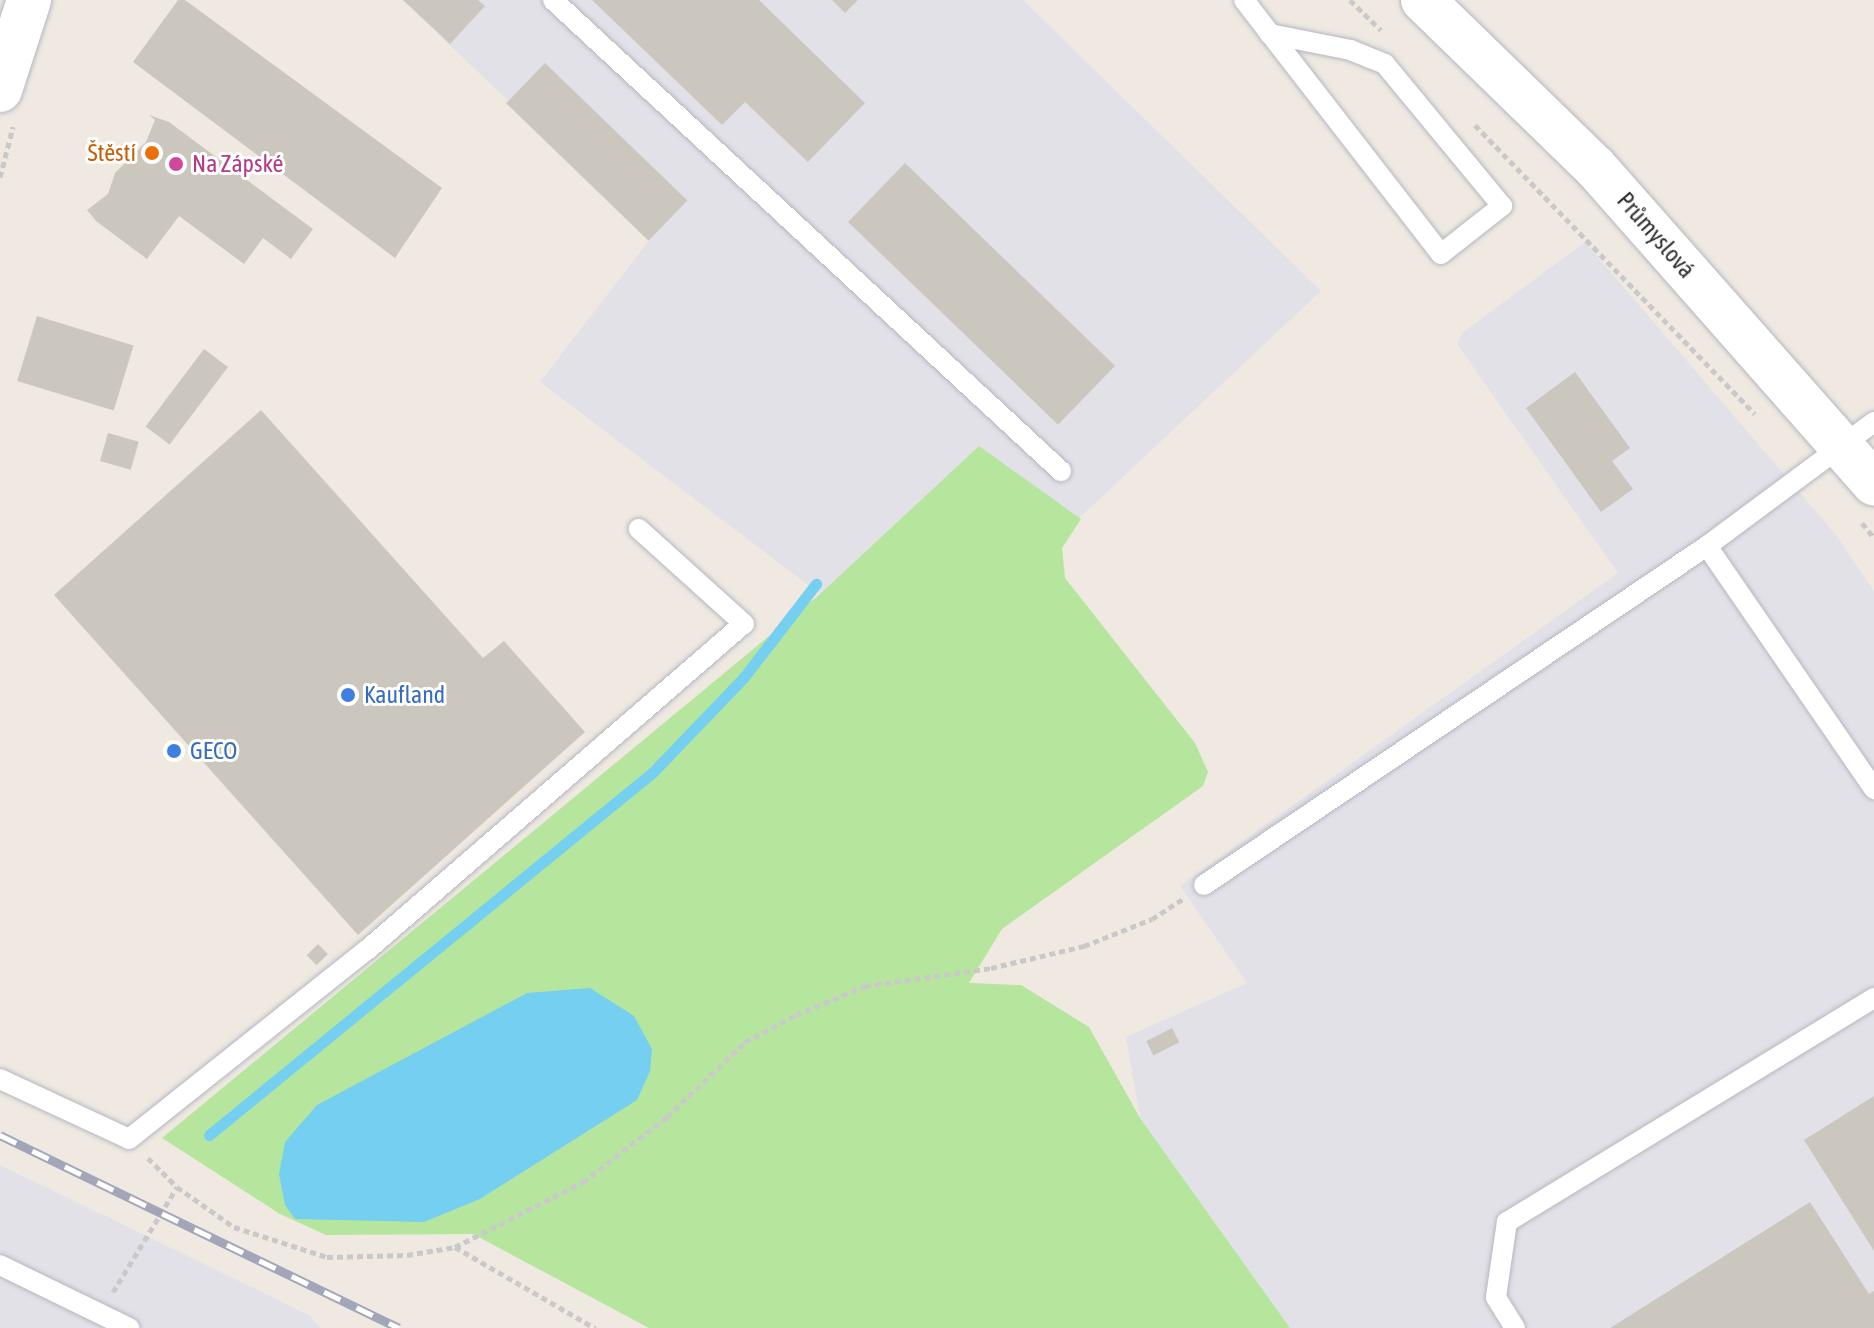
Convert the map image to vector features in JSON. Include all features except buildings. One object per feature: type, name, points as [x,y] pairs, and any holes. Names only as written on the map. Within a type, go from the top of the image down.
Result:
[{"type":"main road","points":[[0,90],[29,0]]},
{"type":"main road","name":"Průmyslová","points":[[1423,0],[1595,167],[1858,433],[1874,484]]},
{"type":"lane","points":[[553,0],[1061,471]]},
{"type":"lane","points":[[1244,0],[1270,34],[1441,254],[1502,206],[1385,64],[1351,50],[1270,34]]},
{"type":"lane","points":[[1204,885],[1707,546],[1858,433]]},
{"type":"lane","points":[[0,1079],[129,1139],[367,950],[744,624],[639,529]]},
{"type":"lane","points":[[1707,546],[1874,789]]},
{"type":"lane","points":[[1515,1328],[1496,1297],[1507,1222],[1874,998]]},
{"type":"lane","points":[[0,1265],[129,1328]]},
{"type":"path","points":[[1350,0],[1383,33]]},
{"type":"path","points":[[1470,119],[1757,417]]},
{"type":"path","points":[[129,1139],[177,1187],[234,1227],[327,1257],[407,1255],[455,1247],[583,1182],[667,1117],[745,1042],[796,1015],[865,986],[991,968],[1084,946],[1152,919],[1204,885]]},
{"type":"path","points":[[102,1315],[131,1257],[177,1187]]},
{"type":"path","points":[[455,1247],[595,1328]]},
{"type":"shaded area","points":[[403,0],[1023,0],[1321,291],[1076,521],[979,446],[820,594],[540,382],[651,238]]},
{"type":"shaded area","points":[[1585,242],[1835,534],[1874,591],[1874,1328],[1290,1328],[1140,1118],[1126,1037],[1247,983],[1180,886],[1618,573],[1457,344],[1462,333]]},
{"type":"shaded area","points":[[0,1165],[309,1315],[321,1328],[0,1328]]},
{"type":"green space","points":[[979,446],[1081,519],[1062,548],[1065,578],[1195,743],[1208,772],[1203,786],[1002,929],[969,983],[1021,985],[1089,1027],[1140,1118],[1290,1328],[649,1328],[473,1234],[326,1235],[280,1214],[162,1138],[820,594]]},
{"type":"water","points":[[590,988],[634,1016],[652,1049],[650,1071],[637,1100],[480,1199],[424,1222],[295,1219],[285,1205],[279,1174],[285,1142],[317,1105],[527,993]]},
{"type":"waterway","points":[[209,1135],[653,772],[744,677],[816,584]]},
{"type":"railway","points":[[0,1135],[399,1328]]},
{"type":"place","name":"Štěstí","points":[[152,153]]},
{"type":"place","name":"Na Zápské","points":[[176,164]]},
{"type":"place","name":"Kaufland","points":[[348,695]]},
{"type":"place","name":"GECO","points":[[174,751]]}]
